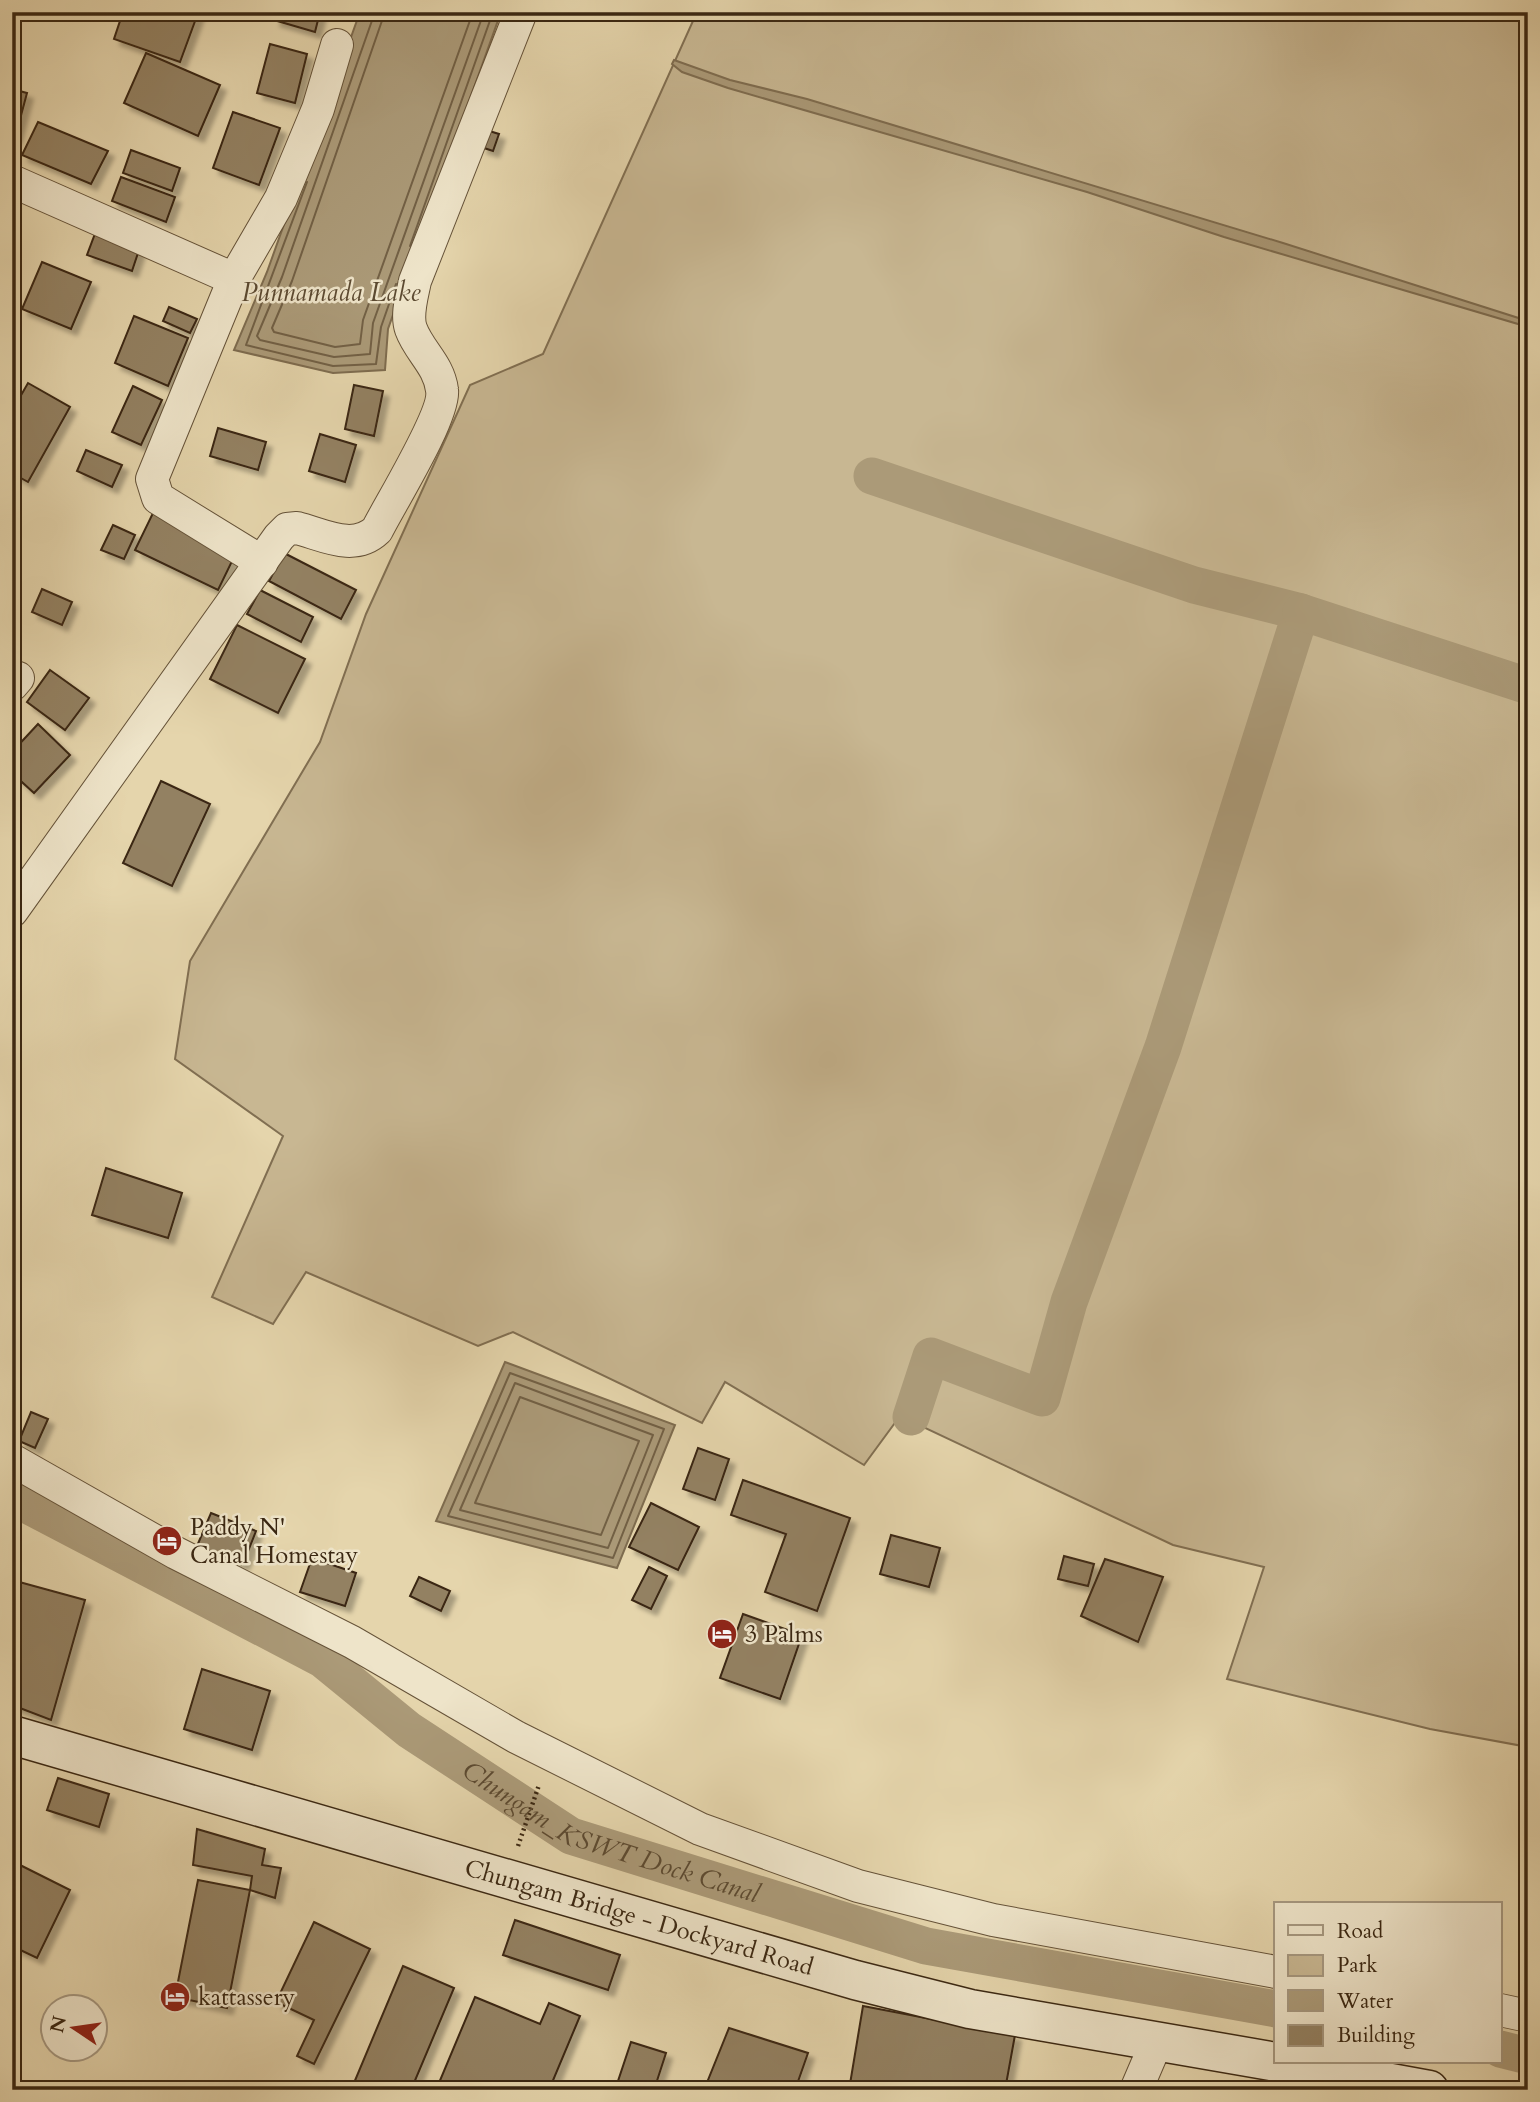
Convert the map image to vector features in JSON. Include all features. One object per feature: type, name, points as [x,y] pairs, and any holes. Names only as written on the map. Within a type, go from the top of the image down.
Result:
[{"type":"main road","name":"Chungam Bridge - Dockyard Road","points":[[12,1735],[855,1980],[970,2008],[1274,2062]]},
{"type":"main road","name":"Chungam Bridge - Dockyard Road","points":[[1287,2064],[1429,2090]]},
{"type":"street","points":[[12,911],[287,530],[297,528],[355,543],[368,538],[377,530],[436,418],[443,393],[437,371],[410,328],[410,306],[415,281],[521,12]]},
{"type":"street","points":[[262,562],[158,498],[153,490],[152,478],[234,279],[281,198],[318,109],[337,45]]},
{"type":"street","points":[[12,181],[234,279]]},
{"type":"street","points":[[12,676],[18,678],[12,685]]},
{"type":"street","points":[[12,1460],[176,1553],[352,1642],[516,1737],[699,1829],[858,1886],[993,1920],[1274,1972]]},
{"type":"street","points":[[1502,2010],[1528,2016]]},
{"type":"street","points":[[1136,2090],[1157,2042]]},
{"type":"path","points":[[517,1850],[540,1780]]},
{"type":"green space","points":[[697,12],[1528,12],[1528,1747],[1430,1729],[1227,1679],[1264,1567],[1173,1545],[900,1416],[864,1465],[725,1382],[702,1423],[513,1332],[478,1346],[306,1272],[273,1324],[212,1297],[283,1136],[175,1059],[190,961],[320,742],[366,614],[470,385],[543,354]]},
{"type":"water","name":"Punnamada Lake","points":[[360,12],[501,12],[388,329],[385,370],[333,373],[234,350],[267,272]]},
{"type":"water","points":[[674,60],[730,80],[807,99],[1283,243],[1528,321],[1528,327],[1224,237],[1087,192],[728,88],[682,72],[672,64]]},
{"type":"water","points":[[505,1362],[675,1425],[617,1568],[436,1521]]},
{"type":"building","points":[[123,12],[198,13],[180,62],[114,39]]},
{"type":"building","points":[[277,12],[320,12],[315,32],[274,20]]},
{"type":"building","points":[[270,44],[307,54],[295,103],[257,93]]},
{"type":"building","points":[[146,53],[220,85],[198,136],[124,103]]},
{"type":"building","points":[[12,89],[27,93],[15,138],[12,137]]},
{"type":"building","points":[[233,112],[280,128],[259,185],[213,168]]},
{"type":"building","points":[[38,122],[108,151],[91,184],[22,155]]},
{"type":"building","points":[[486,130],[499,134],[493,151],[481,147]]},
{"type":"building","points":[[131,150],[180,168],[172,191],[123,173]]},
{"type":"building","points":[[121,177],[175,197],[166,222],[112,201]]},
{"type":"building","points":[[99,223],[143,238],[132,271],[87,255]]},
{"type":"building","points":[[42,262],[91,282],[71,329],[22,309]]},
{"type":"building","points":[[169,307],[197,319],[190,333],[163,321]]},
{"type":"building","points":[[134,316],[188,338],[168,386],[115,363]]},
{"type":"building","points":[[28,383],[70,407],[28,482],[12,473],[12,411]]},
{"type":"building","points":[[354,385],[383,391],[374,436],[345,429]]},
{"type":"building","points":[[133,386],[162,400],[141,445],[112,432]]},
{"type":"building","points":[[218,428],[266,442],[258,470],[210,456]]},
{"type":"building","points":[[320,434],[356,445],[345,482],[309,471]]},
{"type":"building","points":[[86,450],[122,465],[112,487],[77,471]]},
{"type":"building","points":[[153,513],[236,553],[218,590],[135,550]]},
{"type":"building","points":[[113,525],[135,535],[124,559],[101,550]]},
{"type":"building","points":[[284,553],[356,590],[341,619],[269,581]]},
{"type":"building","points":[[42,589],[72,602],[62,625],[32,612]]},
{"type":"building","points":[[260,590],[313,617],[301,642],[247,614]]},
{"type":"building","points":[[237,625],[305,659],[278,713],[210,679]]},
{"type":"building","points":[[50,670],[89,698],[65,730],[27,702]]},
{"type":"building","points":[[38,724],[70,755],[34,793],[12,773],[12,752]]},
{"type":"building","points":[[161,781],[210,804],[172,886],[123,863]]},
{"type":"building","points":[[106,1168],[182,1193],[168,1238],[92,1215]]},
{"type":"building","points":[[31,1412],[48,1419],[35,1448],[19,1441]]},
{"type":"building","points":[[698,1448],[729,1459],[715,1500],[683,1489]]},
{"type":"building","points":[[743,1480],[850,1518],[817,1611],[765,1592],[786,1534],[731,1515]]},
{"type":"building","points":[[651,1503],[699,1527],[678,1570],[629,1547]]},
{"type":"building","points":[[211,1513],[256,1531],[243,1564],[197,1546]]},
{"type":"building","points":[[891,1535],[940,1548],[929,1587],[880,1574]]},
{"type":"building","points":[[1064,1556],[1094,1564],[1088,1586],[1058,1579]]},
{"type":"building","points":[[312,1558],[356,1573],[345,1606],[300,1592]]},
{"type":"building","points":[[1105,1559],[1163,1577],[1138,1642],[1081,1616]]},
{"type":"building","points":[[649,1567],[667,1576],[651,1609],[632,1600]]},
{"type":"building","points":[[419,1577],[450,1591],[441,1611],[410,1596]]},
{"type":"building","points":[[12,1580],[85,1600],[51,1720],[12,1705]]},
{"type":"building","points":[[743,1614],[802,1635],[780,1699],[720,1678]]},
{"type":"building","points":[[202,1669],[270,1691],[252,1750],[184,1729]]},
{"type":"building","points":[[58,1778],[109,1794],[99,1827],[47,1810]]},
{"type":"building","points":[[197,1829],[265,1849],[262,1865],[281,1868],[275,1898],[250,1890],[252,1876],[193,1865]]},
{"type":"building","points":[[20,1865],[70,1890],[37,1958],[12,1946],[12,1881]]},
{"type":"building","points":[[198,1880],[250,1890],[227,2008],[175,1997]]},
{"type":"building","points":[[515,1920],[620,1955],[608,1990],[503,1955]]},
{"type":"building","points":[[314,1922],[370,1949],[314,2064],[297,2056],[314,2020],[276,2002]]},
{"type":"building","points":[[403,1966],[454,1988],[411,2090],[351,2090]]},
{"type":"building","points":[[475,1997],[540,2024],[549,2003],[580,2016],[549,2090],[436,2090]]},
{"type":"building","points":[[863,2006],[1015,2035],[1005,2090],[849,2090]]},
{"type":"building","points":[[729,2028],[808,2053],[795,2090],[704,2090]]},
{"type":"building","points":[[631,2042],[666,2053],[654,2090],[615,2090]]},
{"type":"waterway","points":[[872,476],[1194,585],[1301,612],[1163,1047],[1069,1302],[1042,1398],[931,1356],[911,1417]]},
{"type":"waterway","points":[[1301,612],[1528,686]]},
{"type":"waterway","name":"Chungam_KSWT Dock Canal","points":[[12,1497],[322,1659],[409,1730],[571,1836],[926,1946],[1274,2009]]},
{"type":"waterway","name":"Chungam_KSWT Dock Canal","points":[[1502,2050],[1528,2056]]},
{"type":"place","name":"Paddy N' Canal Homestay","points":[[167,1541]]},
{"type":"place","name":"3 Palms","points":[[722,1634]]},
{"type":"place","name":"kattassery","points":[[175,1997]]}]
